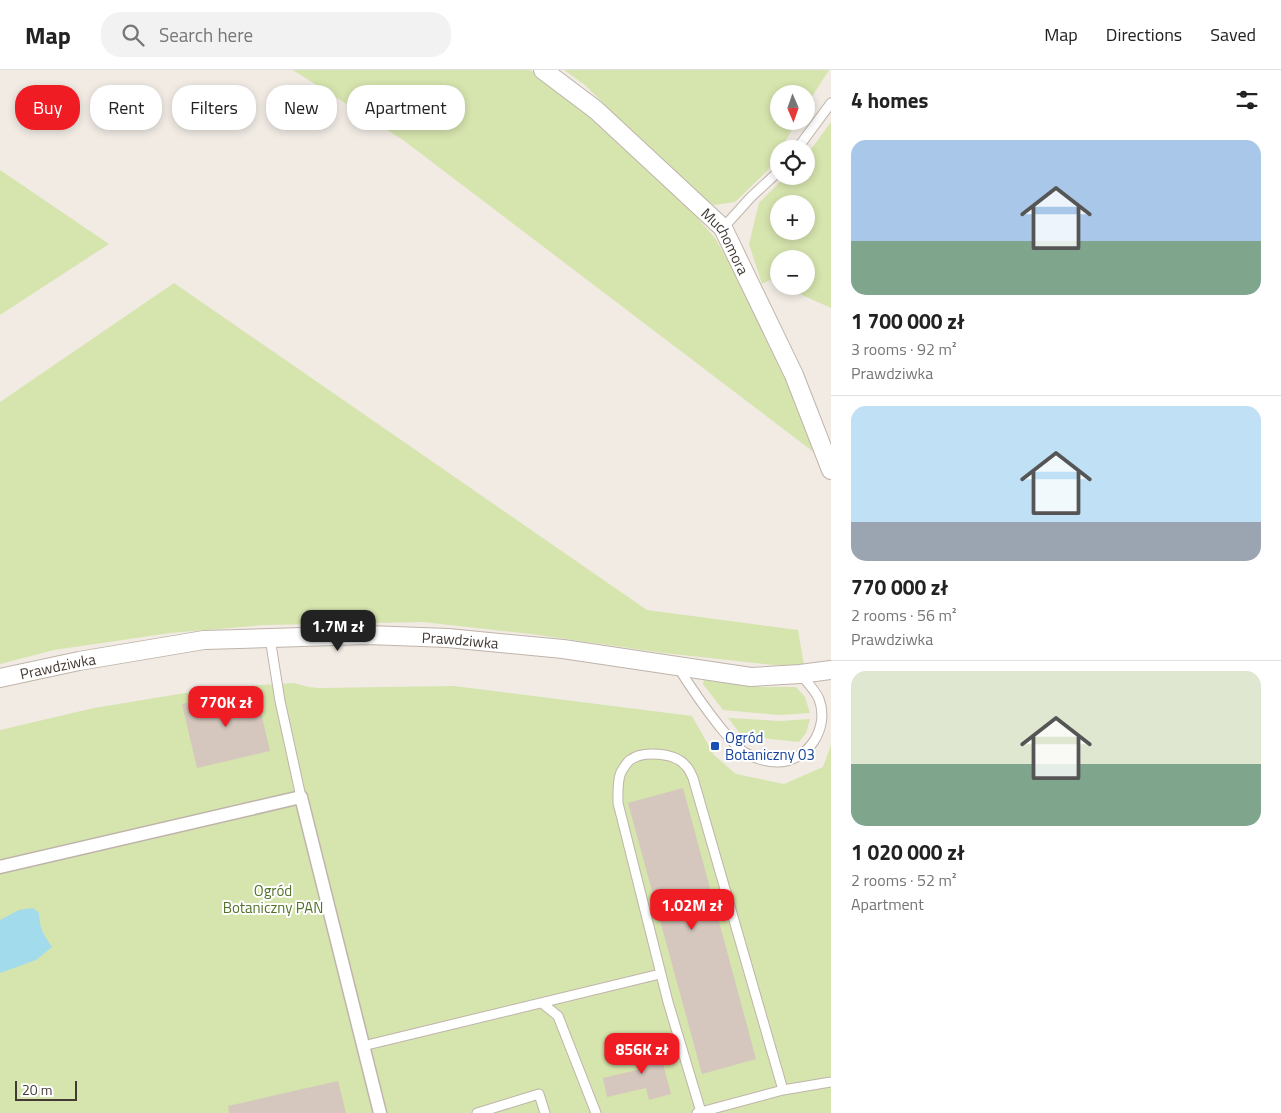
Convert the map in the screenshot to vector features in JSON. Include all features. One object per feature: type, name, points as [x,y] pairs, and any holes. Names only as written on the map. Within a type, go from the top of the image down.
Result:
[{"type":"street","name":"Muchomora","points":[[543,70],[596,110],[723,228],[794,375],[831,470]]},
{"type":"street","name":"Prawdziwka","points":[[0,678],[79,661],[204,640],[368,635],[448,638],[563,649],[751,677],[831,670]]},
{"type":"street","points":[[0,866],[301,797],[380,1113]]},
{"type":"lane","points":[[804,140],[831,103]]},
{"type":"lane","points":[[723,228],[751,196],[770,179]]},
{"type":"lane","points":[[270,638],[280,702],[301,797]]},
{"type":"lane","points":[[678,667],[705,708],[729,738],[743,751],[763,761],[778,762],[792,759],[806,752],[821,728],[822,714],[818,699],[811,686],[800,674]]},
{"type":"lane","points":[[783,1090],[694,778],[685,764],[676,758],[661,754],[647,754],[631,759],[621,771],[618,785],[618,803],[660,974],[699,1112],[783,1090],[831,1082]]},
{"type":"lane","points":[[363,1046],[660,974]]},
{"type":"lane","points":[[542,1003],[558,1016],[596,1113]]},
{"type":"lane","points":[[477,1113],[539,1094],[545,1113]]},
{"type":"green space","points":[[293,70],[530,70],[567,98],[673,190],[715,238],[747,294],[797,405],[815,453],[387,130],[465,130],[465,85],[347,85],[347,104],[337,98],[337,85],[317,85]]},
{"type":"green space","points":[[564,70],[829,70],[815,92],[815,85],[770,85],[770,130],[792,130],[786,140],[770,140],[770,167],[735,202],[714,205],[689,189],[585,85]]},
{"type":"green space","points":[[831,122],[831,308],[802,295],[815,295],[815,250],[770,250],[770,280],[762,284],[749,244],[759,203],[777,185],[815,185],[815,144]]},
{"type":"green space","points":[[0,170],[109,244],[0,315]]},
{"type":"green space","points":[[174,283],[647,610],[798,630],[804,665],[774,665],[664,653],[531,634],[423,622],[264,625],[170,633],[54,650],[0,664],[0,402]]},
{"type":"green space","points":[[704,680],[760,687],[796,687],[805,697],[810,713],[779,715],[723,710],[703,684]]},
{"type":"green space","name":"Ogród Botaniczny PAN","points":[[294,683],[318,688],[454,686],[692,716],[714,755],[736,774],[784,784],[823,767],[831,745],[831,1113],[0,1113],[0,730],[94,708],[185,693]]},
{"type":"green space","points":[[728,718],[779,721],[810,719],[806,733],[799,742],[742,736]]},
{"type":"water","points":[[33,908],[39,913],[42,931],[52,947],[36,960],[0,973],[0,920],[19,910]]},
{"type":"building","points":[[255,687],[270,751],[197,768],[182,704]]},
{"type":"building","points":[[683,788],[756,1059],[702,1074],[628,803]]},
{"type":"building","points":[[657,1041],[671,1094],[649,1100],[646,1088],[607,1097],[603,1078],[641,1069],[635,1047]]},
{"type":"building","points":[[338,1081],[346,1113],[229,1113],[228,1106]]},
{"type":"place","name":"Ogród Botaniczny 03","points":[[715,746]]}]
